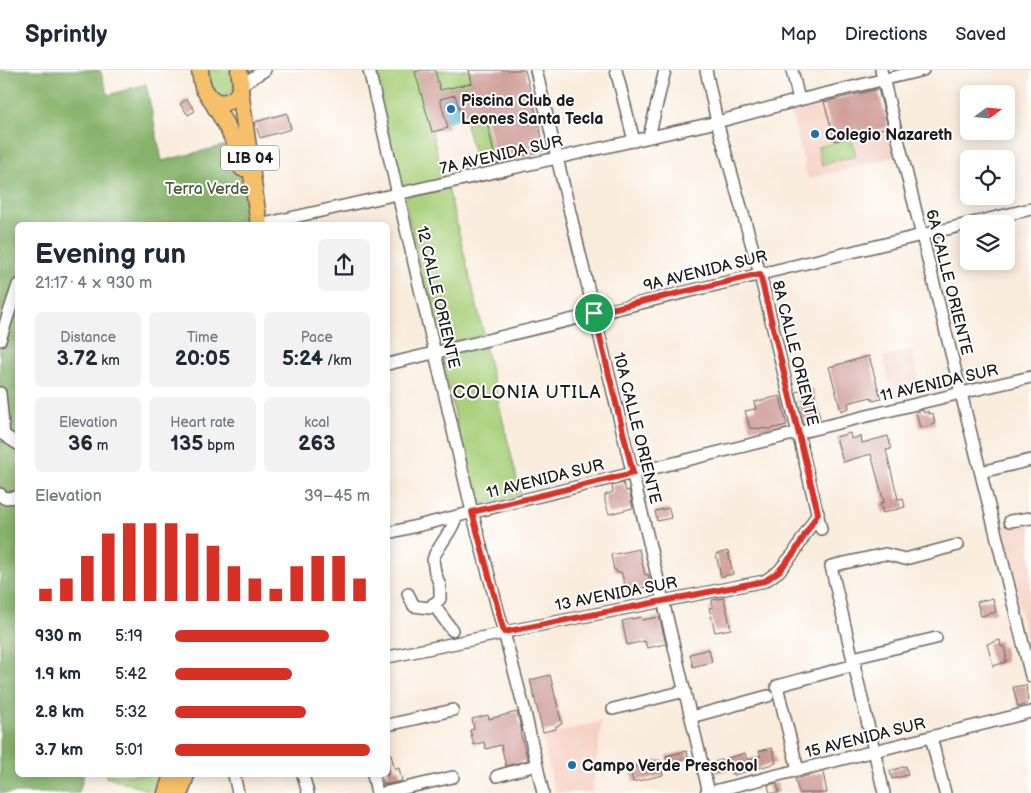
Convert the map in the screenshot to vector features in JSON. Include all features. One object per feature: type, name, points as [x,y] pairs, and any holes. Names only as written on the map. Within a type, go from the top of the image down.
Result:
[{"type":"highway","name":"LIB 04","points":[[200,70],[202,83],[239,153],[250,222]]},
{"type":"highway","name":"LIB 04","points":[[240,82],[259,222]]},
{"type":"highway","points":[[210,98],[224,103],[234,98],[240,82]]},
{"type":"highway","points":[[166,793],[171,777]]},
{"type":"highway","points":[[180,793],[185,777]]},
{"type":"street","points":[[240,82],[265,70]]},
{"type":"street","name":"12 CALLE ORIENTE","points":[[369,70],[472,512],[524,708],[543,793]]},
{"type":"street","name":"10A CALLE ORIENTE","points":[[536,70],[708,793]]},
{"type":"street","points":[[616,70],[634,141]]},
{"type":"street","points":[[649,137],[665,70]]},
{"type":"street","name":"8A CALLE ORIENTE","points":[[706,70],[717,122],[760,274],[821,529]]},
{"type":"street","points":[[792,70],[799,100]]},
{"type":"street","name":"7A AVENIDA SUR","points":[[272,222],[717,122],[882,75],[924,70]]},
{"type":"street","name":"6A CALLE ORIENTE","points":[[882,75],[1031,676]]},
{"type":"street","name":"9A AVENIDA SUR","points":[[390,363],[1031,209]]},
{"type":"street","points":[[0,340],[15,294]]},
{"type":"street","name":"11 AVENIDA SUR","points":[[390,533],[1031,377]]},
{"type":"street","points":[[0,393],[4,434],[15,442]]},
{"type":"street","points":[[980,472],[1031,460]]},
{"type":"street","points":[[0,494],[4,498],[15,497]]},
{"type":"street","name":"13 AVENIDA SUR","points":[[390,657],[504,632],[765,581],[779,571],[794,553],[818,513]]},
{"type":"street","points":[[408,594],[414,606],[429,608],[440,599],[440,586],[433,560],[457,516]]},
{"type":"street","points":[[1010,521],[1031,518]]},
{"type":"street","points":[[884,793],[831,566],[885,554],[905,559],[958,545]]},
{"type":"street","points":[[433,604],[452,630]]},
{"type":"street","points":[[798,770],[777,686],[936,638]]},
{"type":"street","points":[[613,709],[685,691]]},
{"type":"street","points":[[691,717],[768,696]]},
{"type":"street","points":[[390,725],[454,710]]},
{"type":"street","name":"15 AVENIDA SUR","points":[[708,793],[1031,712]]},
{"type":"street","points":[[931,737],[945,793]]},
{"type":"street","points":[[497,776],[536,765]]},
{"type":"street","points":[[234,777],[238,793]]},
{"type":"street","points":[[304,777],[308,793]]},
{"type":"street","points":[[373,777],[377,793]]},
{"type":"street","points":[[383,793],[453,777]]},
{"type":"shaded area","name":"Colegio Nazareth","points":[[824,99],[835,141],[890,127],[897,156],[808,179],[790,107]]},
{"type":"shaded area","points":[[911,350],[922,392],[894,399],[883,357]]},
{"type":"shaded area","points":[[1031,520],[1031,656],[999,526]]},
{"type":"shaded area","name":"Campo Verde Preschool","points":[[602,721],[592,793],[555,793],[542,737]]},
{"type":"green space","name":"Terra Verde","points":[[0,70],[100,70],[108,95],[146,84],[162,161],[243,141],[246,222],[15,222],[15,777],[83,777],[79,793],[0,793]]},
{"type":"green space","points":[[208,70],[233,70],[234,89],[223,97],[211,86]]},
{"type":"green space","points":[[372,70],[415,70],[444,180],[402,190]]},
{"type":"green space","points":[[435,70],[469,70],[472,83],[440,90]]},
{"type":"green space","points":[[484,119],[493,160],[476,164],[466,124]]},
{"type":"green space","points":[[851,138],[856,156],[822,165],[818,147]]},
{"type":"green space","points":[[448,188],[484,335],[437,346],[404,197]]},
{"type":"green space","points":[[485,346],[521,496],[476,506],[441,356]]},
{"type":"green space","points":[[106,777],[161,777],[157,793]]},
{"type":"water","name":"Piscina Club de Leones Santa Tecla","points":[[455,95],[462,118],[447,122],[440,99]]},
{"type":"building","points":[[435,70],[440,90],[472,83],[469,70],[525,70],[545,150],[496,164],[486,117],[463,123],[455,95],[440,99],[448,128],[432,132],[415,72]]},
{"type":"building","points":[[878,89],[888,127],[835,141],[824,102]]},
{"type":"building","points":[[187,99],[195,111],[188,115],[180,104]]},
{"type":"building","points":[[287,113],[291,129],[260,138],[255,122]]},
{"type":"building","points":[[869,356],[881,399],[873,401],[871,397],[848,403],[849,408],[841,411],[829,367]]},
{"type":"building","points":[[813,388],[820,418],[803,422],[796,392]]},
{"type":"building","points":[[780,396],[787,425],[770,429],[750,428],[745,411],[756,409],[754,402]]},
{"type":"building","points":[[923,410],[924,413],[928,411],[929,414],[933,413],[935,424],[920,428],[916,412]]},
{"type":"building","points":[[850,433],[851,439],[861,436],[862,443],[888,436],[891,449],[886,450],[898,499],[903,498],[905,507],[883,513],[880,503],[884,502],[871,454],[843,462],[836,437]]},
{"type":"building","points":[[623,483],[626,491],[629,490],[633,508],[609,514],[605,495],[613,492],[612,486]]},
{"type":"building","points":[[669,508],[671,518],[657,521],[655,511]]},
{"type":"building","points":[[639,549],[645,575],[648,574],[651,586],[627,591],[621,572],[617,573],[614,570],[611,555]]},
{"type":"building","points":[[728,551],[733,574],[721,577],[716,554]]},
{"type":"building","points":[[724,598],[731,629],[715,632],[709,608],[713,607],[712,600]]},
{"type":"building","points":[[993,598],[996,612],[981,616],[977,602]]},
{"type":"building","points":[[641,617],[642,620],[659,617],[666,644],[647,648],[645,641],[627,645],[622,621]]},
{"type":"building","points":[[1000,640],[1001,647],[1004,646],[1006,662],[993,666],[987,644]]},
{"type":"building","points":[[709,649],[712,662],[693,667],[690,654]]},
{"type":"building","points":[[550,675],[562,724],[556,726],[556,729],[543,732],[530,680]]},
{"type":"building","points":[[1026,685],[1028,702],[1018,707],[1013,687]]},
{"type":"building","points":[[517,712],[522,732],[520,732],[528,760],[506,766],[501,745],[486,749],[484,742],[474,745],[470,730],[474,729],[472,719],[488,715],[489,719]]},
{"type":"building","points":[[772,748],[776,763],[734,775],[732,769],[716,773],[714,762],[745,753],[747,760],[761,756],[759,751]]},
{"type":"building","points":[[390,751],[395,770],[399,768],[402,781],[384,785],[382,777],[390,777]]},
{"type":"building","points":[[687,751],[688,758],[668,763],[666,756]]},
{"type":"building","points":[[660,760],[663,775],[633,782],[630,768]]},
{"type":"building","points":[[906,766],[908,775],[892,779],[890,771]]},
{"type":"building","points":[[823,772],[827,793],[799,793],[795,779]]},
{"type":"building","points":[[777,783],[779,793],[770,793],[768,785]]},
{"type":"place","name":"Piscina Club de Leones Santa Tecla","points":[[451,109]]},
{"type":"place","name":"Colegio Nazareth","points":[[815,134]]},
{"type":"place","name":"Campo Verde Preschool","points":[[572,765]]},
{"type":"district","name":"COLONIA UTILA","points":[[527,392]]},
{"type":"route","points":[[760,274],[818,513],[794,553],[779,571],[765,581],[504,632],[472,512],[633,473],[594,313],[760,274]]}]
